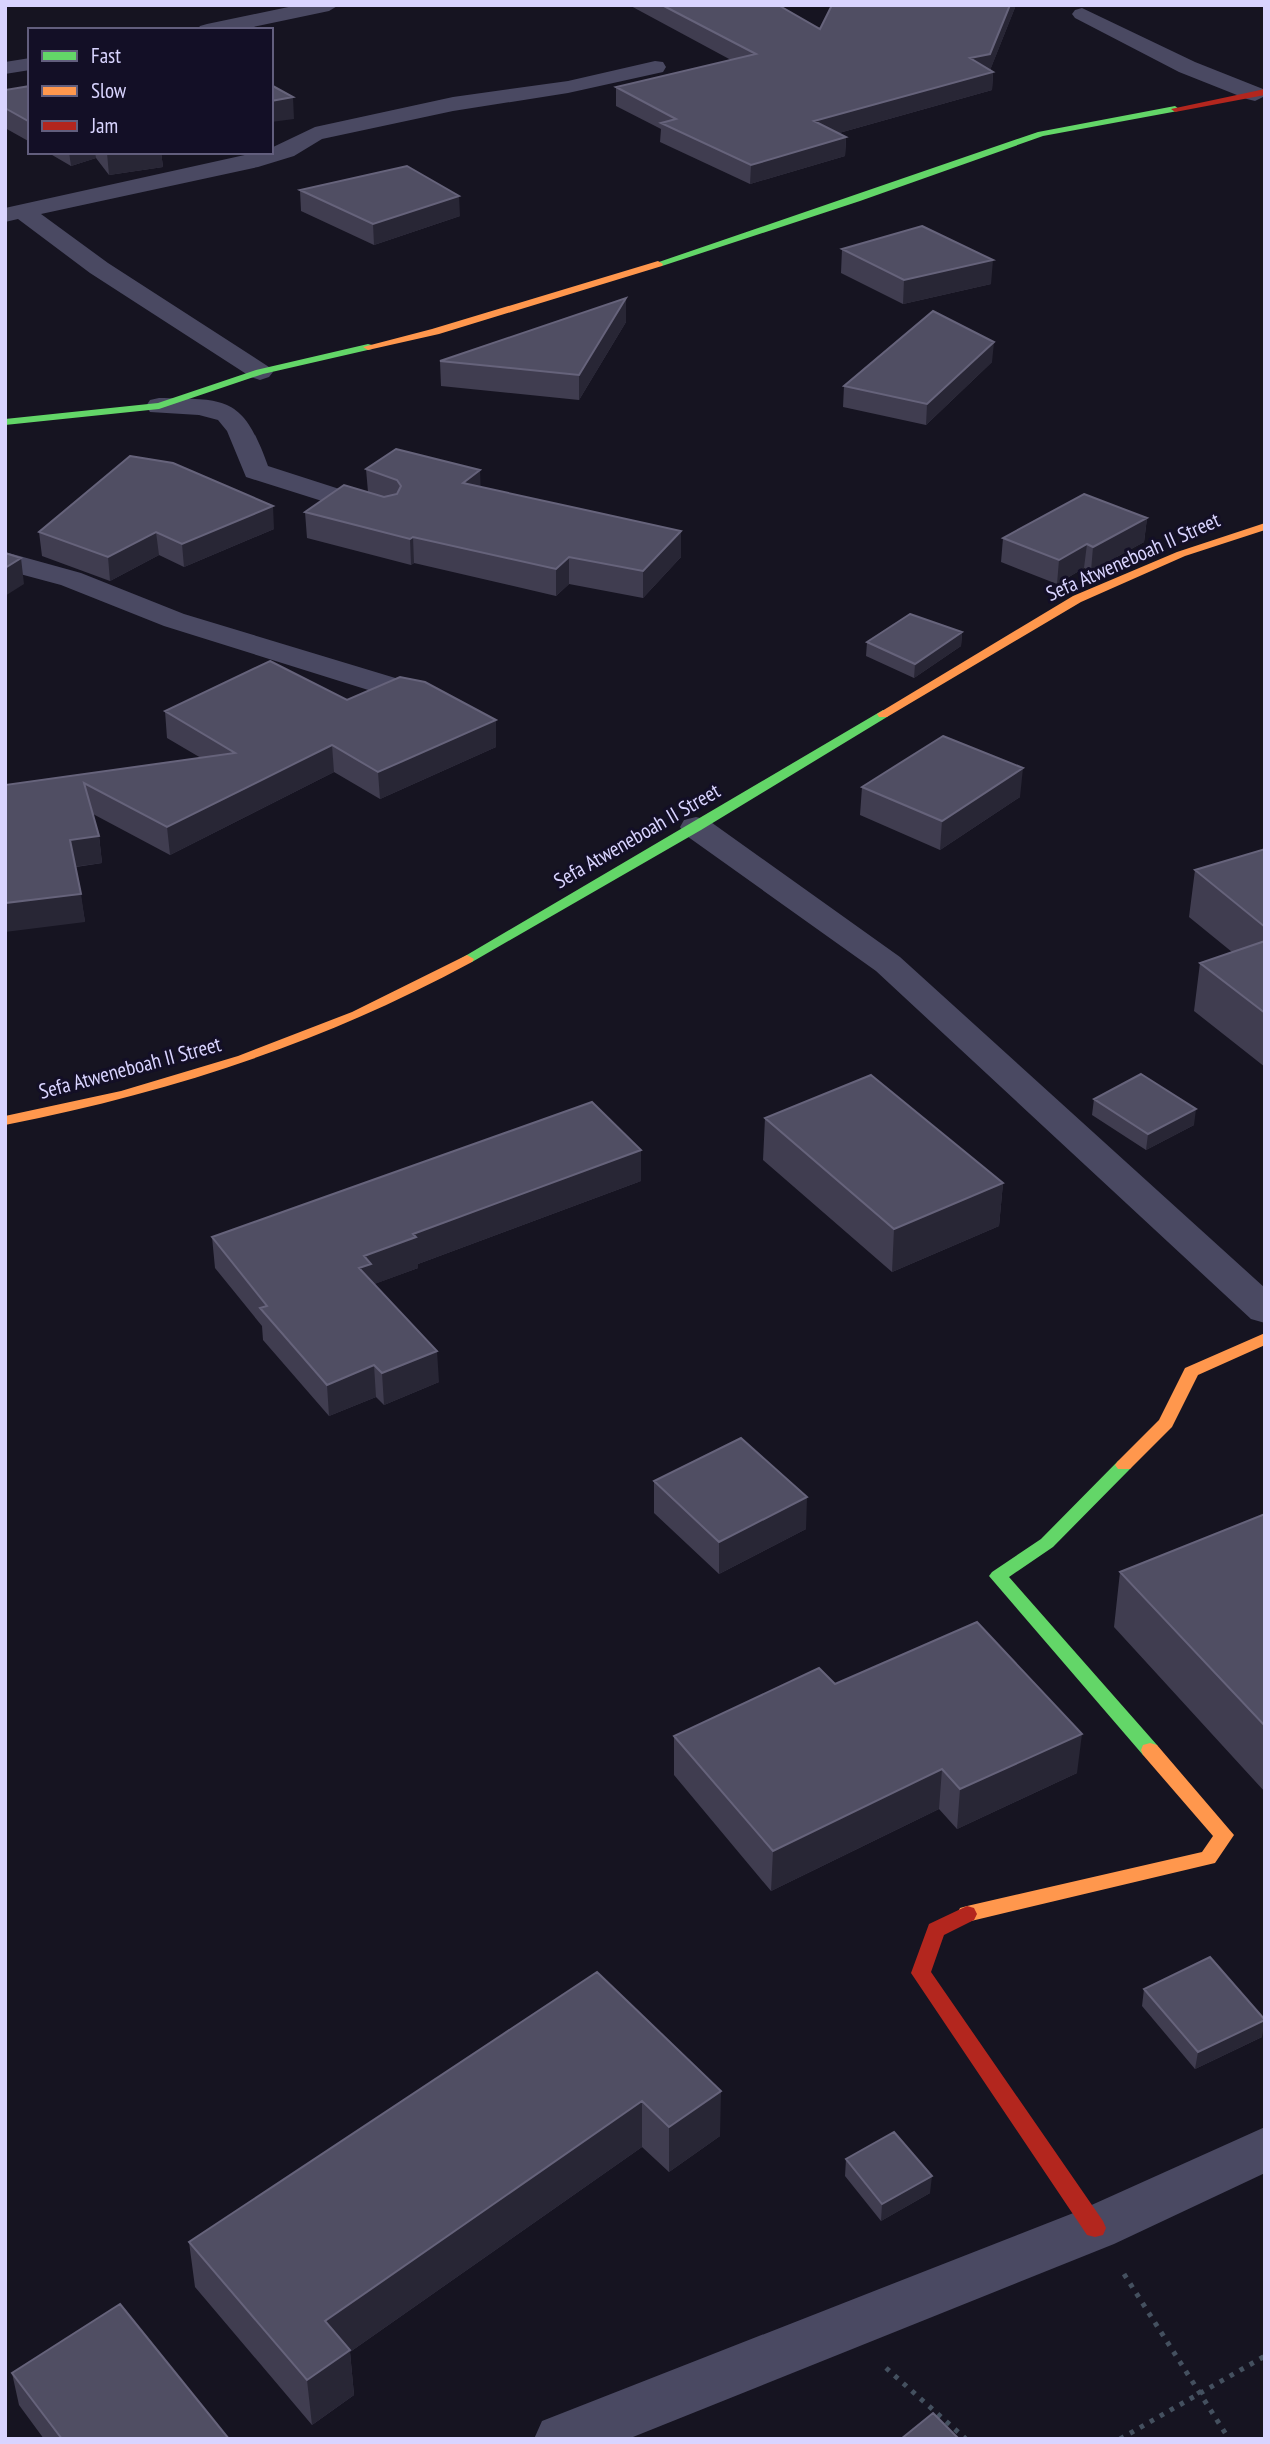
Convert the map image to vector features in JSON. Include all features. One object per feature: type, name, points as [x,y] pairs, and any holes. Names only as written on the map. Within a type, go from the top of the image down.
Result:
[{"type":"street","points":[[217,28],[329,5]]},
{"type":"street","points":[[1082,14],[1188,67],[1260,93]]},
{"type":"street","points":[[5,68],[28,64]]},
{"type":"street","points":[[13,213],[250,162],[286,151],[315,134],[453,104],[568,87],[655,67]]},
{"type":"street","points":[[159,406],[260,372],[435,332],[585,287],[857,200],[1041,134],[1260,93]]},
{"type":"street","points":[[13,213],[260,372]]},
{"type":"street","points":[[5,422],[159,406],[225,412],[235,421],[256,471],[386,513]]},
{"type":"street","name":"Sefa Atweneboah II Street","points":[[5,1121],[69,1109],[210,1071],[312,1034],[431,980],[696,827],[920,691],[1077,600],[1181,554],[1265,526]]},
{"type":"street","points":[[5,561],[71,579],[174,620],[424,697]]},
{"type":"street","points":[[696,827],[888,964],[1265,1310]]},
{"type":"street","points":[[1095,2228],[921,1973],[936,1930],[974,1911],[1208,1858],[1224,1835],[998,1576],[1047,1543],[1166,1423],[1191,1372],[1265,1338]]},
{"type":"street","points":[[562,2439],[1095,2228],[1265,2149]]},
{"type":"path","points":[[1095,2228],[1229,2439]]},
{"type":"path","points":[[841,2328],[966,2439]]},
{"type":"path","points":[[1120,2439],[1265,2356]]},
{"type":"building","points":[[662,5],[778,5],[820,29],[832,5],[1010,5],[990,54],[970,58],[993,72],[814,121],[846,137],[751,165],[661,123],[676,119],[616,87],[756,54]]},
{"type":"building","points":[[28,86],[28,121],[5,108],[5,90]]},
{"type":"building","points":[[273,86],[293,97],[273,101]]},
{"type":"building","points":[[407,166],[459,196],[373,224],[300,190]]},
{"type":"building","points":[[922,226],[993,260],[904,280],[842,249]]},
{"type":"building","points":[[626,298],[579,375],[440,361]]},
{"type":"building","points":[[933,311],[994,342],[927,404],[844,386]]},
{"type":"building","points":[[396,449],[480,470],[463,483],[681,531],[643,571],[569,557],[556,569],[413,537],[410,539],[305,512],[344,485],[384,497],[397,494],[401,486],[397,480],[366,469]]},
{"type":"building","points":[[130,456],[173,463],[273,506],[182,544],[156,532],[108,557],[39,532]]},
{"type":"building","points":[[1084,494],[1147,518],[1093,547],[1087,544],[1059,560],[1003,538]]},
{"type":"building","points":[[5,553],[21,558],[5,568]]},
{"type":"building","points":[[910,614],[962,632],[915,664],[867,642]]},
{"type":"building","points":[[270,661],[347,700],[400,677],[425,682],[496,720],[378,772],[332,745],[167,827],[84,783],[99,836],[70,840],[81,894],[5,903],[5,785],[235,753],[165,711]]},
{"type":"building","points":[[943,736],[1023,768],[942,821],[862,787]]},
{"type":"building","points":[[1265,849],[1265,927],[1195,870]]},
{"type":"building","points":[[1265,941],[1265,1013],[1200,963]]},
{"type":"building","points":[[1141,1074],[1196,1109],[1148,1134],[1094,1099]]},
{"type":"building","points":[[871,1075],[1003,1183],[894,1229],[765,1118]]},
{"type":"building","points":[[592,1102],[641,1150],[413,1234],[416,1237],[364,1256],[371,1264],[359,1268],[437,1351],[382,1373],[374,1365],[327,1385],[260,1308],[267,1306],[212,1237]]},
{"type":"building","points":[[741,1438],[807,1497],[719,1542],[654,1481]]},
{"type":"building","points":[[1265,1514],[1265,1726],[1120,1572]]},
{"type":"building","points":[[977,1622],[1082,1734],[960,1789],[942,1769],[773,1851],[674,1736],[819,1668],[835,1684]]},
{"type":"building","points":[[1210,1957],[1265,2020],[1198,2052],[1144,1989]]},
{"type":"building","points":[[597,1972],[721,2091],[669,2127],[642,2101],[325,2321],[350,2350],[307,2380],[189,2242]]},
{"type":"building","points":[[894,2132],[932,2176],[882,2204],[846,2159]]},
{"type":"building","points":[[120,2304],[229,2439],[62,2439],[12,2373]]},
{"type":"building","points":[[933,2413],[959,2439],[901,2439]]},
{"type":"traffic: fast","points":[[658,264],[857,199],[1041,134],[1175,109]]},
{"type":"traffic: fast","points":[[5,422],[159,406],[260,372],[368,347]]},
{"type":"traffic: fast","points":[[467,959],[696,827],[883,714]]},
{"type":"traffic: fast","points":[[1124,1465],[1047,1543],[998,1576],[1150,1750]]},
{"type":"traffic: slow","points":[[368,347],[435,332],[658,264]]},
{"type":"traffic: slow","points":[[883,714],[1077,599],[1181,554],[1265,526]]},
{"type":"traffic: slow","points":[[5,1121],[125,1095],[243,1060],[357,1015],[467,959]]},
{"type":"traffic: slow","points":[[1124,1465],[1166,1423],[1191,1372],[1265,1338]]},
{"type":"traffic: slow","points":[[967,1914],[1208,1858],[1224,1835],[1150,1750]]},
{"type":"traffic: jam","points":[[1175,109],[1265,92]]},
{"type":"traffic: jam","points":[[967,1914],[936,1930],[921,1973],[1095,2228]]}]
